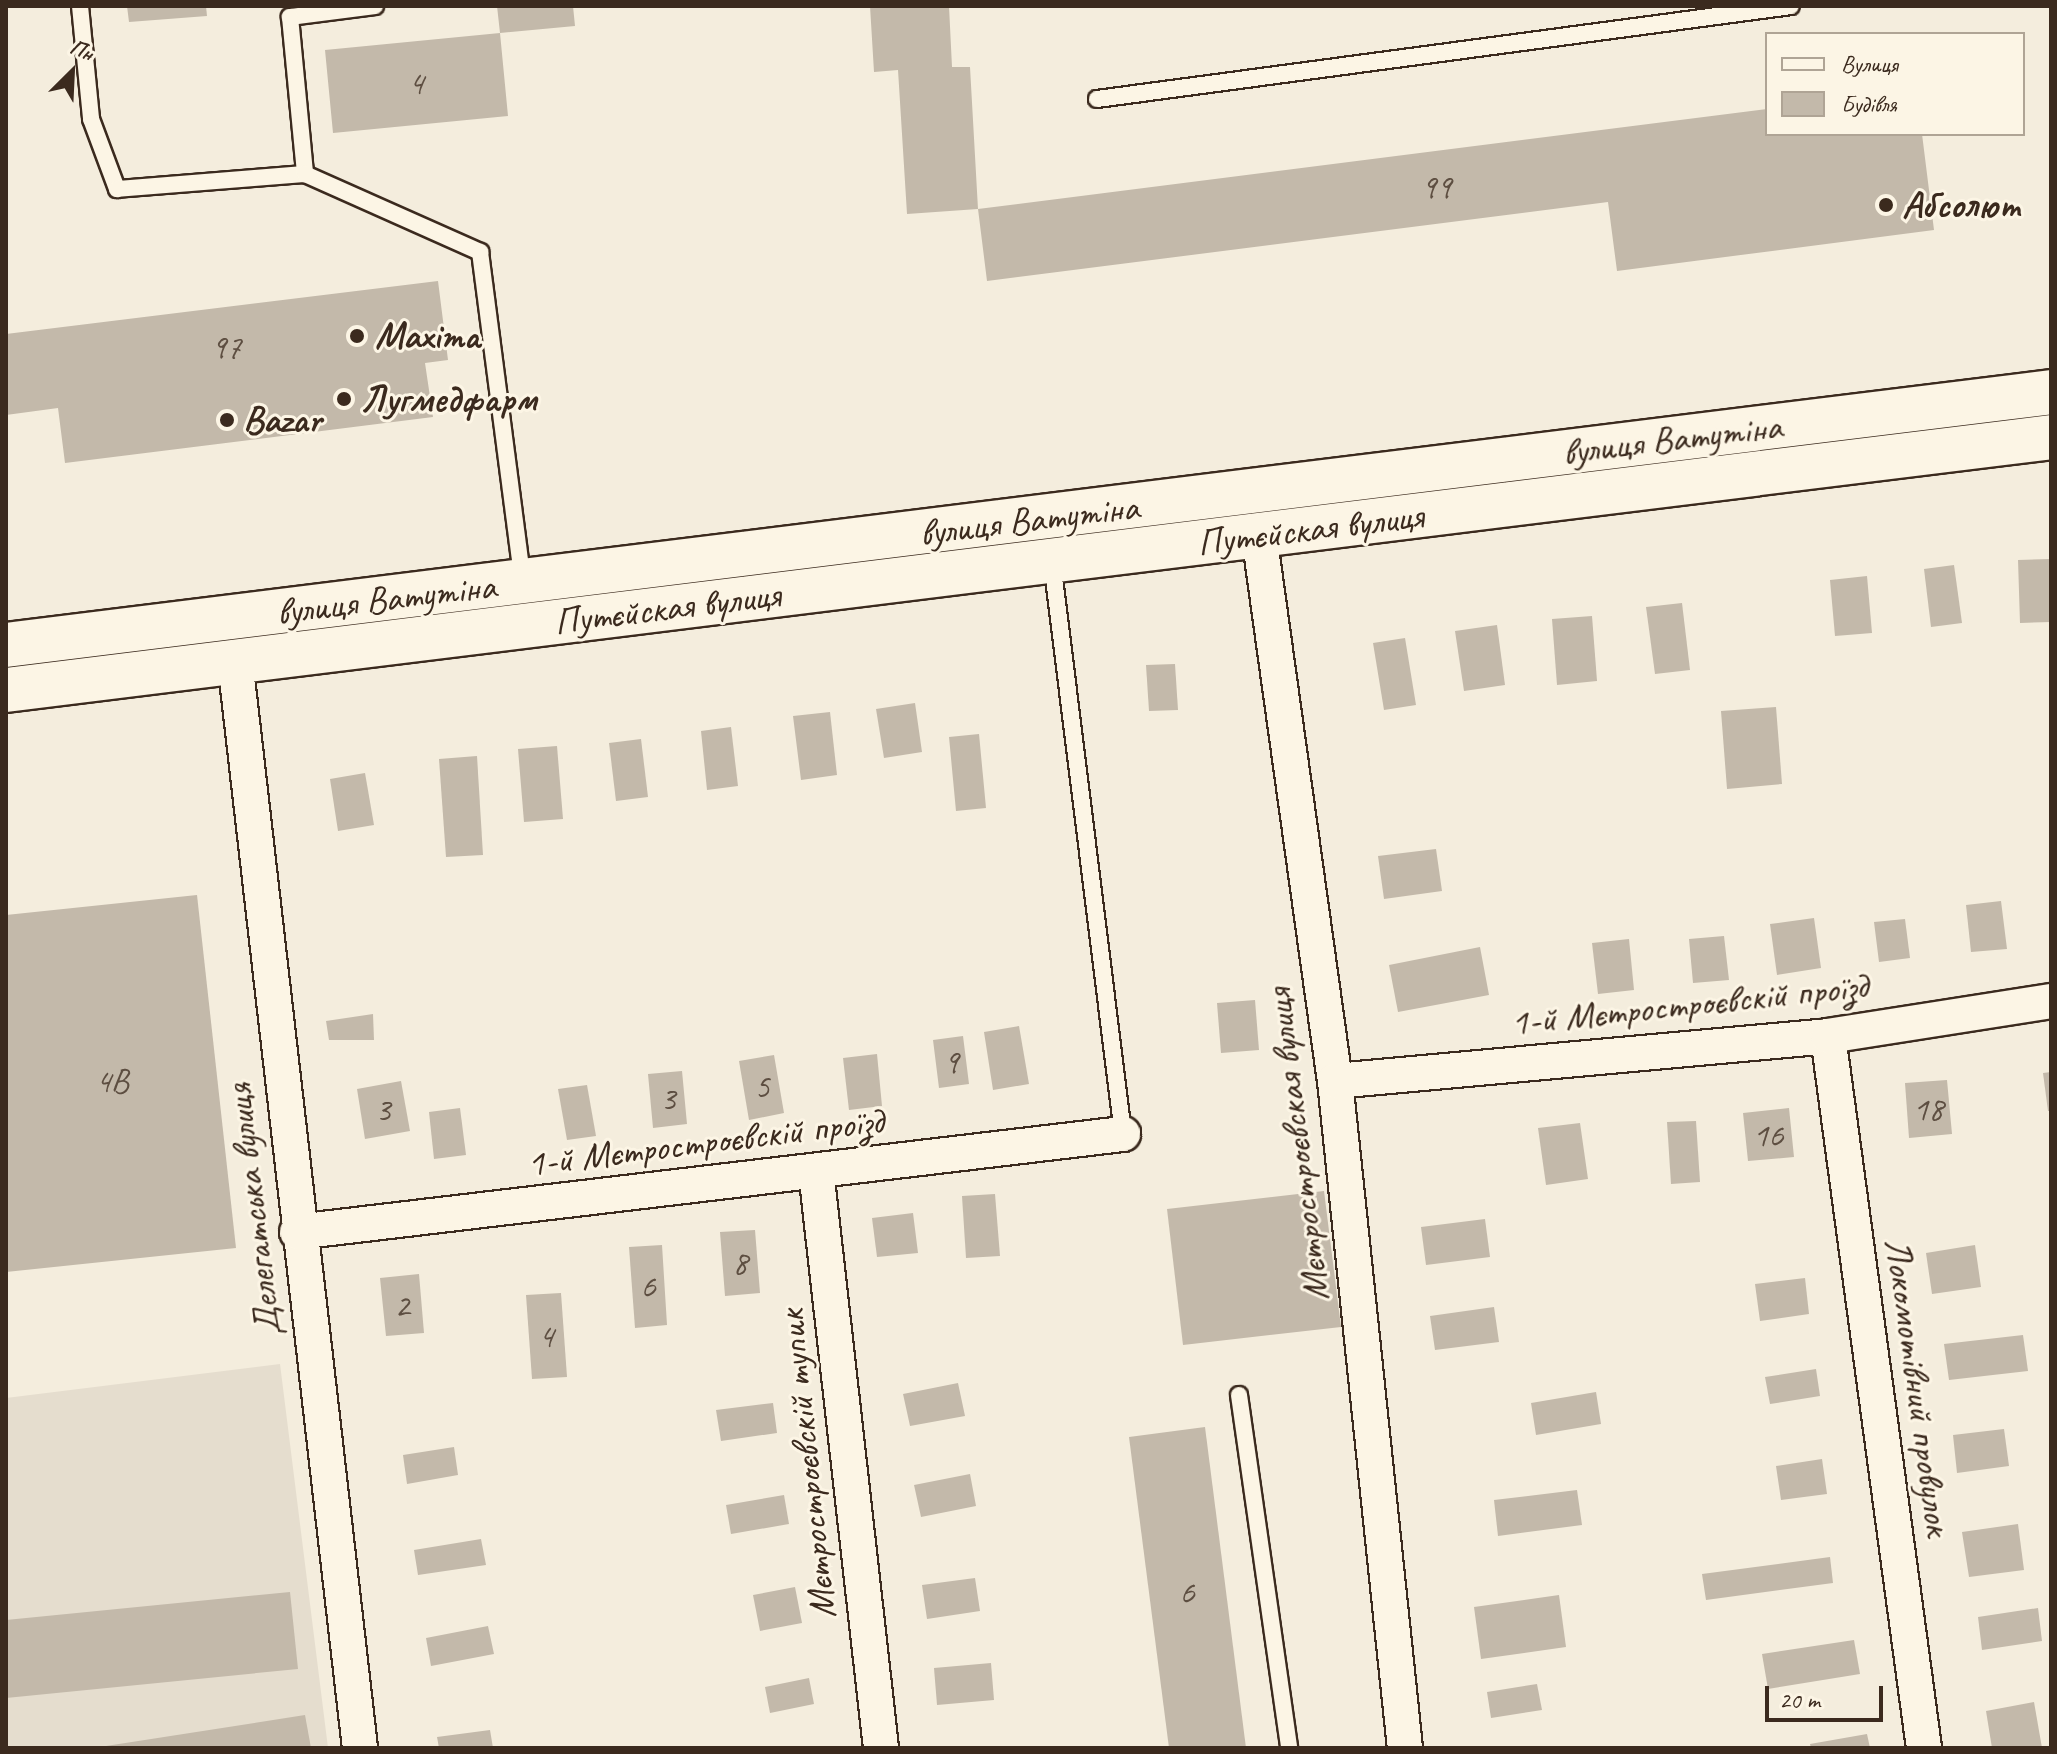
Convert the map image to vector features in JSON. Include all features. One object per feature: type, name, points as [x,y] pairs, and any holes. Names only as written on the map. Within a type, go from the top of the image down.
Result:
[{"type":"main road","name":"вулиця Ватутіна","points":[[6,645],[2051,392]]},
{"type":"main road","name":"Путєйская вулиця","points":[[235,661],[2051,437]]},
{"type":"main road","name":"вулиця Ватутіна","points":[[6,690],[235,661]]},
{"type":"street","name":"Мєтростроєвская вулиця","points":[[1259,535],[1335,1081],[1405,1748]]},
{"type":"street","name":"Делегатська вулиця","points":[[235,661],[297,1232],[360,1748]]},
{"type":"street","name":"1-й Мєтростроєвскій проїзд","points":[[1335,1081],[1828,1036],[2051,1001]]},
{"type":"street","name":"Локомотівний провулок","points":[[1828,1036],[1924,1748]]},
{"type":"street","name":"1-й Мєтростроєвскій проїзд","points":[[297,1232],[1123,1134]]},
{"type":"street","name":"Мєтростроєвскій тупик","points":[[816,1171],[881,1748]]},
{"type":"lane","points":[[80,6],[91,119],[117,189],[305,174],[480,252],[523,583]]},
{"type":"lane","points":[[305,174],[290,17],[375,6]]},
{"type":"lane","points":[[1097,99],[1791,6]]},
{"type":"lane","points":[[1052,560],[1123,1134]]},
{"type":"lane","points":[[1239,1395],[1289,1748]]},
{"type":"shaded area","points":[[280,1364],[328,1748],[6,1748],[6,1398]]},
{"type":"building","points":[[127,6],[206,6],[207,16],[129,22]]},
{"type":"building","points":[[497,6],[573,6],[575,26],[500,33]]},
{"type":"building","points":[[870,6],[949,6],[952,67],[970,67],[978,209],[907,214],[898,70],[874,72]]},
{"type":"building","points":[[500,33],[508,116],[333,133],[325,50]]},
{"type":"building","points":[[1765,109],[1765,136],[1922,136],[1934,230],[1617,271],[1608,202],[987,281],[978,209]]},
{"type":"building","points":[[438,281],[448,360],[425,363],[433,417],[65,463],[58,408],[6,415],[6,334]]},
{"type":"building","points":[[2051,559],[2051,622],[2020,623],[2018,560]]},
{"type":"building","points":[[1954,565],[1962,623],[1931,627],[1924,569]]},
{"type":"building","points":[[1867,576],[1872,633],[1835,636],[1830,580]]},
{"type":"building","points":[[1682,603],[1690,670],[1655,674],[1646,607]]},
{"type":"building","points":[[1592,616],[1597,681],[1557,685],[1552,619]]},
{"type":"building","points":[[1497,625],[1505,685],[1464,691],[1455,631]]},
{"type":"building","points":[[1405,638],[1416,705],[1384,710],[1373,643]]},
{"type":"building","points":[[1175,664],[1178,710],[1149,711],[1146,665]]},
{"type":"building","points":[[915,703],[922,752],[884,758],[876,709]]},
{"type":"building","points":[[1776,707],[1782,784],[1727,789],[1721,711]]},
{"type":"building","points":[[830,712],[837,775],[801,780],[793,716]]},
{"type":"building","points":[[731,727],[738,786],[707,790],[701,731]]},
{"type":"building","points":[[979,734],[986,808],[956,811],[949,737]]},
{"type":"building","points":[[641,739],[648,797],[616,801],[609,743]]},
{"type":"building","points":[[557,746],[563,819],[524,822],[518,749]]},
{"type":"building","points":[[477,756],[483,855],[446,857],[439,759]]},
{"type":"building","points":[[365,773],[374,825],[338,831],[330,779]]},
{"type":"building","points":[[1436,849],[1442,891],[1384,899],[1378,856]]},
{"type":"building","points":[[197,895],[236,1248],[6,1272],[6,915]]},
{"type":"building","points":[[2001,901],[2007,949],[1971,952],[1966,905]]},
{"type":"building","points":[[1814,918],[1821,968],[1777,975],[1770,924]]},
{"type":"building","points":[[1905,919],[1910,958],[1879,962],[1874,922]]},
{"type":"building","points":[[1724,936],[1729,980],[1693,983],[1689,939]]},
{"type":"building","points":[[1629,939],[1634,990],[1598,994],[1592,943]]},
{"type":"building","points":[[1480,947],[1489,995],[1398,1012],[1389,965]]},
{"type":"building","points":[[1255,1000],[1259,1050],[1221,1053],[1217,1003]]},
{"type":"building","points":[[373,1014],[374,1040],[329,1040],[326,1021]]},
{"type":"building","points":[[1019,1026],[1029,1084],[993,1090],[984,1032]]},
{"type":"building","points":[[963,1036],[969,1084],[939,1088],[933,1040]]},
{"type":"building","points":[[877,1054],[882,1106],[849,1110],[843,1058]]},
{"type":"building","points":[[774,1055],[784,1113],[749,1120],[739,1061]]},
{"type":"building","points":[[682,1071],[687,1124],[653,1128],[648,1074]]},
{"type":"building","points":[[2051,1072],[2051,1111],[2048,1111],[2043,1073]]},
{"type":"building","points":[[1947,1080],[1952,1134],[1909,1138],[1905,1083]]},
{"type":"building","points":[[401,1081],[410,1131],[365,1139],[357,1089]]},
{"type":"building","points":[[587,1085],[596,1136],[567,1140],[558,1089]]},
{"type":"building","points":[[460,1108],[466,1155],[434,1159],[429,1112]]},
{"type":"building","points":[[1789,1108],[1794,1157],[1748,1161],[1743,1113]]},
{"type":"building","points":[[1696,1121],[1700,1182],[1671,1184],[1667,1122]]},
{"type":"building","points":[[1580,1123],[1588,1179],[1546,1185],[1538,1128]]},
{"type":"building","points":[[1324,1191],[1341,1327],[1183,1345],[1167,1209]]},
{"type":"building","points":[[995,1194],[1000,1256],[966,1258],[962,1196]]},
{"type":"building","points":[[913,1213],[918,1253],[877,1257],[872,1218]]},
{"type":"building","points":[[1485,1219],[1490,1257],[1426,1265],[1421,1227]]},
{"type":"building","points":[[755,1230],[760,1293],[725,1296],[720,1232]]},
{"type":"building","points":[[662,1245],[667,1325],[635,1328],[629,1247]]},
{"type":"building","points":[[1975,1245],[1981,1287],[1932,1294],[1926,1253]]},
{"type":"building","points":[[419,1274],[424,1333],[386,1336],[380,1278]]},
{"type":"building","points":[[1805,1278],[1809,1314],[1760,1321],[1755,1284]]},
{"type":"building","points":[[561,1293],[567,1377],[532,1379],[526,1295]]},
{"type":"building","points":[[1494,1307],[1499,1342],[1435,1350],[1430,1316]]},
{"type":"building","points":[[2023,1335],[2028,1371],[1949,1380],[1944,1344]]},
{"type":"building","points":[[1816,1369],[1820,1396],[1770,1404],[1765,1377]]},
{"type":"building","points":[[958,1383],[965,1416],[910,1426],[903,1394]]},
{"type":"building","points":[[1596,1392],[1601,1424],[1536,1435],[1531,1403]]},
{"type":"building","points":[[773,1403],[777,1433],[721,1441],[716,1410]]},
{"type":"building","points":[[1205,1427],[1246,1748],[1169,1748],[1129,1437]]},
{"type":"building","points":[[2004,1429],[2009,1466],[1957,1473],[1953,1435]]},
{"type":"building","points":[[454,1447],[458,1475],[407,1484],[403,1455]]},
{"type":"building","points":[[1822,1459],[1827,1494],[1781,1500],[1776,1466]]},
{"type":"building","points":[[970,1474],[976,1506],[921,1517],[914,1485]]},
{"type":"building","points":[[1577,1490],[1582,1525],[1498,1536],[1494,1500]]},
{"type":"building","points":[[784,1495],[789,1524],[731,1534],[726,1505]]},
{"type":"building","points":[[2018,1524],[2024,1570],[1969,1577],[1962,1532]]},
{"type":"building","points":[[481,1539],[486,1565],[418,1575],[414,1550]]},
{"type":"building","points":[[1830,1557],[1833,1583],[1706,1600],[1702,1574]]},
{"type":"building","points":[[975,1578],[980,1611],[927,1619],[922,1585]]},
{"type":"building","points":[[795,1587],[802,1623],[760,1631],[753,1595]]},
{"type":"building","points":[[290,1592],[298,1669],[6,1698],[6,1620]]},
{"type":"building","points":[[1559,1595],[1566,1647],[1481,1659],[1474,1607]]},
{"type":"building","points":[[2038,1608],[2042,1641],[1982,1650],[1978,1617]]},
{"type":"building","points":[[488,1626],[494,1654],[431,1666],[426,1638]]},
{"type":"building","points":[[1854,1640],[1860,1674],[1768,1689],[1762,1654]]},
{"type":"building","points":[[991,1663],[994,1700],[937,1705],[934,1668]]},
{"type":"building","points":[[809,1678],[814,1704],[770,1713],[765,1687]]},
{"type":"building","points":[[1537,1684],[1542,1710],[1491,1718],[1487,1692]]},
{"type":"building","points":[[2034,1702],[2042,1748],[1992,1748],[1986,1711]]},
{"type":"building","points":[[305,1715],[311,1748],[106,1746]]},
{"type":"building","points":[[490,1730],[493,1748],[439,1748],[437,1737]]},
{"type":"building","points":[[1867,1734],[1870,1748],[1811,1748],[1810,1744]]},
{"type":"place","name":"Абсолют","points":[[1886,205]]},
{"type":"place","name":"Maxima","points":[[357,336]]},
{"type":"place","name":"Лугмедфарм","points":[[344,399]]},
{"type":"place","name":"Bazar","points":[[227,420]]}]
